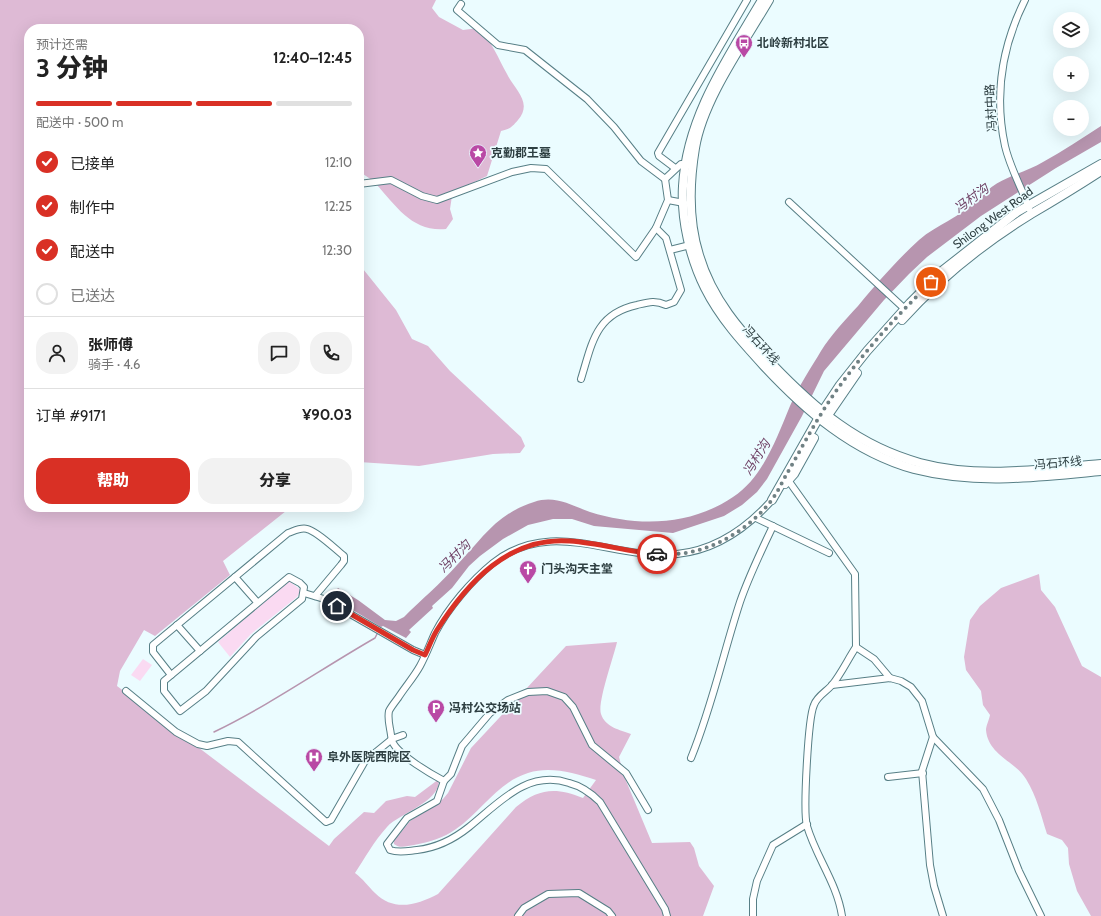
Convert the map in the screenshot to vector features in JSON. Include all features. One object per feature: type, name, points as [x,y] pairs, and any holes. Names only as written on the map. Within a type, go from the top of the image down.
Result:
[{"type":"main road","name":"冯石环线","points":[[762,0],[704,101],[694,128],[689,164],[692,222],[699,254],[707,278],[716,296],[742,332],[792,391]]},
{"type":"main road","name":"冯石环线","points":[[769,0],[723,78],[705,114],[683,186],[690,245],[705,288],[722,316],[748,350],[792,391],[822,417],[860,446],[886,459],[916,469],[949,476],[975,479],[1005,479],[1101,471]]},
{"type":"main road","name":"Shilong West Road","points":[[772,500],[822,417],[906,311],[942,271],[1028,205],[1101,164]]},
{"type":"main road","name":"Shilong West Road","points":[[906,311],[968,259],[1031,214],[1101,171]]},
{"type":"main road","name":"冯石环线","points":[[822,417],[882,449],[921,463],[940,467],[1003,473],[1101,464]]},
{"type":"main road","name":"Shilong West Road","points":[[772,500],[788,480],[822,417]]},
{"type":"street","points":[[675,168],[659,156],[658,153],[746,0]]},
{"type":"street","name":"冯村中路","points":[[1025,0],[1006,48],[1000,88],[1005,146],[1013,172],[1023,192],[1031,214]]},
{"type":"street","points":[[364,183],[391,180],[415,192],[437,200],[512,172],[531,168],[546,169],[636,257],[656,228],[668,200],[665,179],[641,161],[614,127],[587,99],[525,50],[498,45],[457,10],[461,4]]},
{"type":"street","points":[[665,179],[681,164],[689,164]]},
{"type":"street","points":[[668,200],[684,203]]},
{"type":"street","points":[[789,202],[906,311]]},
{"type":"street","points":[[581,379],[597,331],[611,315],[628,306],[657,300],[666,305],[674,302],[681,290],[666,238],[656,228]]},
{"type":"street","points":[[670,250],[690,245]]},
{"type":"street","points":[[788,480],[855,574],[856,646],[832,685],[818,697],[812,711],[806,781],[807,824],[816,851],[827,870],[841,908],[842,916]]},
{"type":"street","name":"Shilong West Road","points":[[392,739],[389,723],[390,711],[420,665],[436,632],[470,586],[494,563],[518,549],[544,542],[570,541],[633,552],[678,554],[715,544],[744,528],[756,518],[772,500]]},
{"type":"street","points":[[756,518],[829,553]]},
{"type":"street","points":[[691,758],[708,714],[741,601],[756,561],[773,526]]},
{"type":"street","points":[[172,675],[153,652],[154,645],[288,533],[307,528],[344,556],[344,561],[341,566],[315,596]]},
{"type":"street","points":[[235,577],[257,602]]},
{"type":"street","points":[[289,577],[300,582],[304,587],[304,592],[302,599],[256,637],[206,691],[180,711],[164,691],[162,685],[164,681],[257,602],[289,577]]},
{"type":"street","points":[[304,592],[324,599],[413,650],[425,655]]},
{"type":"street","points":[[177,625],[200,651]]},
{"type":"street","points":[[856,646],[874,659],[890,678]]},
{"type":"street","points":[[832,685],[890,678],[901,680],[911,687],[922,701],[933,737],[983,789],[1000,820],[1019,871],[1041,916]]},
{"type":"street","points":[[126,691],[176,732],[198,744],[207,746],[228,741],[238,742],[326,822],[331,820],[365,761],[392,739],[403,735]]},
{"type":"street","points":[[648,810],[626,773],[592,745],[573,707],[564,697],[547,691],[528,692],[508,700],[490,713],[462,746],[451,774],[444,781],[437,801],[407,818],[387,844],[390,850],[398,852],[422,849],[437,845],[465,830],[508,794],[522,786],[545,780],[559,780],[579,787],[600,802],[665,909],[667,916]]},
{"type":"street","points":[[933,737],[922,773],[930,865],[934,886],[943,916]]},
{"type":"street","points":[[392,739],[394,744],[418,766],[444,781]]},
{"type":"street","points":[[888,777],[922,773]]},
{"type":"street","points":[[753,916],[753,899],[757,882],[773,845],[807,824]]},
{"type":"street","points":[[518,916],[524,908],[548,894],[579,893],[608,911],[612,916]]},
{"type":"shaded area","points":[[0,0],[436,0],[432,8],[439,17],[463,30],[478,28],[483,33],[521,96],[524,107],[518,120],[509,128],[501,131],[487,176],[466,186],[452,196],[450,209],[453,219],[446,229],[434,229],[414,222],[398,209],[374,182],[364,175],[364,24],[24,24],[24,512],[285,512],[223,561],[230,575],[155,636],[144,630],[120,671],[117,686],[329,846],[334,839],[364,812],[374,813],[386,801],[407,796],[415,797],[439,779],[438,787],[427,801],[393,822],[382,832],[355,873],[382,899],[398,905],[414,904],[438,894],[516,807],[532,796],[548,791],[556,791],[573,794],[583,798],[596,780],[554,770],[528,773],[517,777],[508,783],[465,822],[446,835],[420,844],[401,847],[394,844],[394,841],[410,821],[443,799],[448,793],[471,748],[566,646],[617,642],[601,700],[601,714],[609,725],[631,734],[619,757],[624,776],[652,843],[690,842],[694,848],[699,866],[714,886],[703,916],[0,916]]},
{"type":"shaded area","points":[[1101,126],[1101,142],[1056,168],[981,216],[927,257],[884,300],[824,371],[802,416],[767,479],[757,492],[742,505],[724,516],[673,533],[594,526],[572,519],[553,519],[528,525],[503,539],[469,566],[452,588],[409,630],[411,632],[406,638],[383,626],[381,627],[331,597],[338,588],[358,600],[385,620],[396,621],[404,617],[438,585],[483,536],[500,520],[521,507],[542,500],[556,500],[608,517],[627,520],[663,521],[699,514],[716,507],[733,497],[744,489],[761,468],[797,392],[825,345],[843,322],[903,255],[922,237],[952,219],[980,199],[993,186],[1043,162],[1085,136],[1089,136],[1089,134]]},
{"type":"shaded area","points":[[364,270],[396,310],[412,339],[428,346],[450,371],[521,437],[525,446],[520,453],[493,454],[419,466],[364,462]]},
{"type":"shaded area","points":[[1039,574],[1041,590],[1055,607],[1082,666],[1101,677],[1101,916],[1091,916],[1077,891],[1069,864],[1068,848],[1062,840],[1047,834],[1036,799],[1026,779],[1015,767],[997,752],[988,739],[986,727],[990,715],[983,705],[981,691],[966,670],[964,657],[970,620],[980,606],[1001,588]]},
{"type":"shaded area","points":[[289,581],[301,590],[297,597],[251,634],[230,657],[218,642]]},
{"type":"shaded area","points":[[143,659],[152,665],[140,681],[131,675]]},
{"type":"waterway","points":[[214,732],[275,699],[375,638],[378,632]]},
{"type":"way so far","points":[[657,554],[678,554],[699,550],[729,537],[744,528],[756,518],[772,500],[822,412],[840,385],[904,309],[931,282]]},
{"type":"place","name":"北岭新村北区","points":[[744,58]]},
{"type":"place","name":"克勤郡王墓","points":[[478,168]]},
{"type":"place","name":"门头沟天主堂","points":[[528,584]]},
{"type":"place","name":"冯村公交场站","points":[[436,723]]},
{"type":"place","name":"阜外医院西院区","points":[[314,772]]},
{"type":"route","points":[[337,606],[413,650],[425,655],[436,632],[451,609],[470,586],[494,563],[518,549],[544,542],[570,541],[633,552],[657,554]]},
{"type":"water label","name":"冯村沟","points":[[971,198]]},
{"type":"water label","name":"冯村沟","points":[[756,457]]},
{"type":"water label","name":"冯村沟","points":[[454,556]]}]
